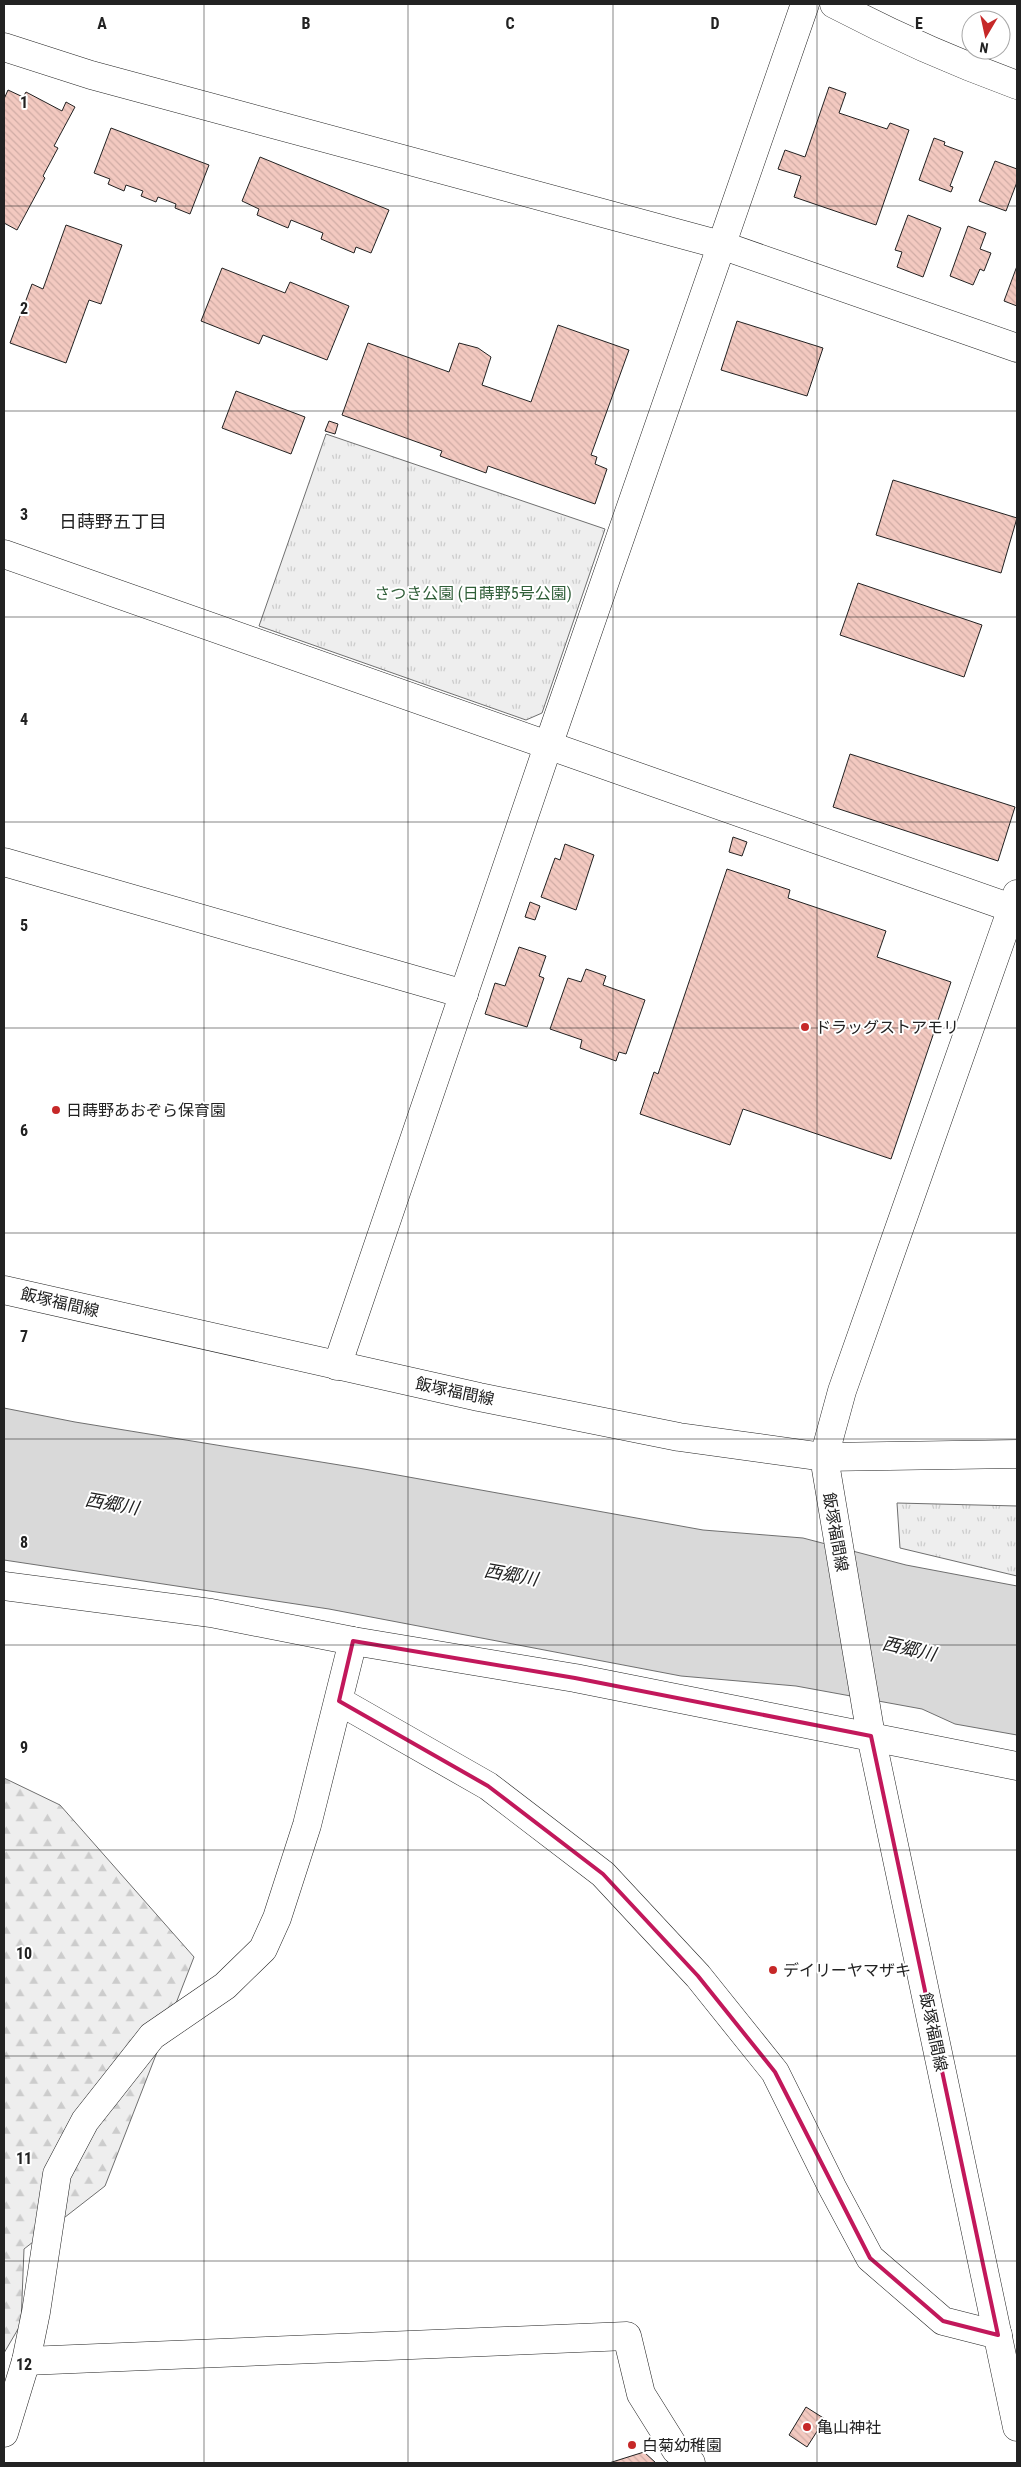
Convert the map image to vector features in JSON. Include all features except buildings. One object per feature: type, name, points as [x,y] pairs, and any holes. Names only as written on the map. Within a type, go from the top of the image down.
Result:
[{"type":"street","points":[[337,1366],[548,746],[805,4]]},
{"type":"street","points":[[834,4],[878,27],[977,70],[1017,85]]},
{"type":"street","points":[[4,47],[91,75],[721,245],[1017,348]]},
{"type":"street","points":[[4,554],[548,746],[1016,904],[842,1391],[824,1457],[1017,1454]]},
{"type":"street","points":[[4,862],[464,994]]},
{"type":"street","name":"飯塚福間線","points":[[4,1290],[337,1366],[679,1437],[824,1457],[870,1736],[1017,2426]]},
{"type":"street","points":[[4,1586],[212,1613],[353,1641],[575,1678],[1017,1766]]},
{"type":"street","points":[[4,2433],[26,2360],[36,2312],[57,2174],[84,2121],[152,2036],[225,1986],[263,1949],[278,1918],[306,1825],[353,1641]]},
{"type":"street","points":[[339,1701],[488,1786],[604,1874],[698,1976],[775,2072],[832,2187],[870,2258],[942,2321],[998,2335]]},
{"type":"street","points":[[26,2360],[627,2336],[641,2394],[676,2450],[691,2463]]},
{"type":"highlighted area","points":[[353,1641],[575,1678],[871,1736],[998,2335],[943,2321],[870,2258],[775,2072],[698,1976],[603,1874],[488,1786],[339,1701]]},
{"type":"green space","name":"さつき公園 (日蒔野5号公園)","points":[[326,434],[605,529],[542,713],[526,720],[259,626]]},
{"type":"green space","points":[[897,1503],[1017,1506],[1017,1576],[900,1548]]},
{"type":"green space","points":[[4,1778],[60,1805],[194,1957],[105,2186],[24,2249],[21,2324],[4,2353]]},
{"type":"water","name":"西郷川","points":[[4,1408],[75,1422],[364,1469],[703,1530],[803,1538],[906,1565],[1017,1586],[1017,1735],[955,1724],[922,1709],[796,1686],[681,1676],[329,1609],[4,1560]]},
{"type":"place","name":"ドラッグストアモリ","points":[[805,1027]]},
{"type":"place","name":"日蒔野あおぞら保育園","points":[[56,1110]]},
{"type":"place","name":"デイリーヤマザキ","points":[[773,1970]]},
{"type":"place","name":"亀山神社","points":[[807,2427]]},
{"type":"place","name":"白菊幼稚園","points":[[632,2445]]},
{"type":"district","name":"日蒔野五丁目","points":[[113,522]]}]
